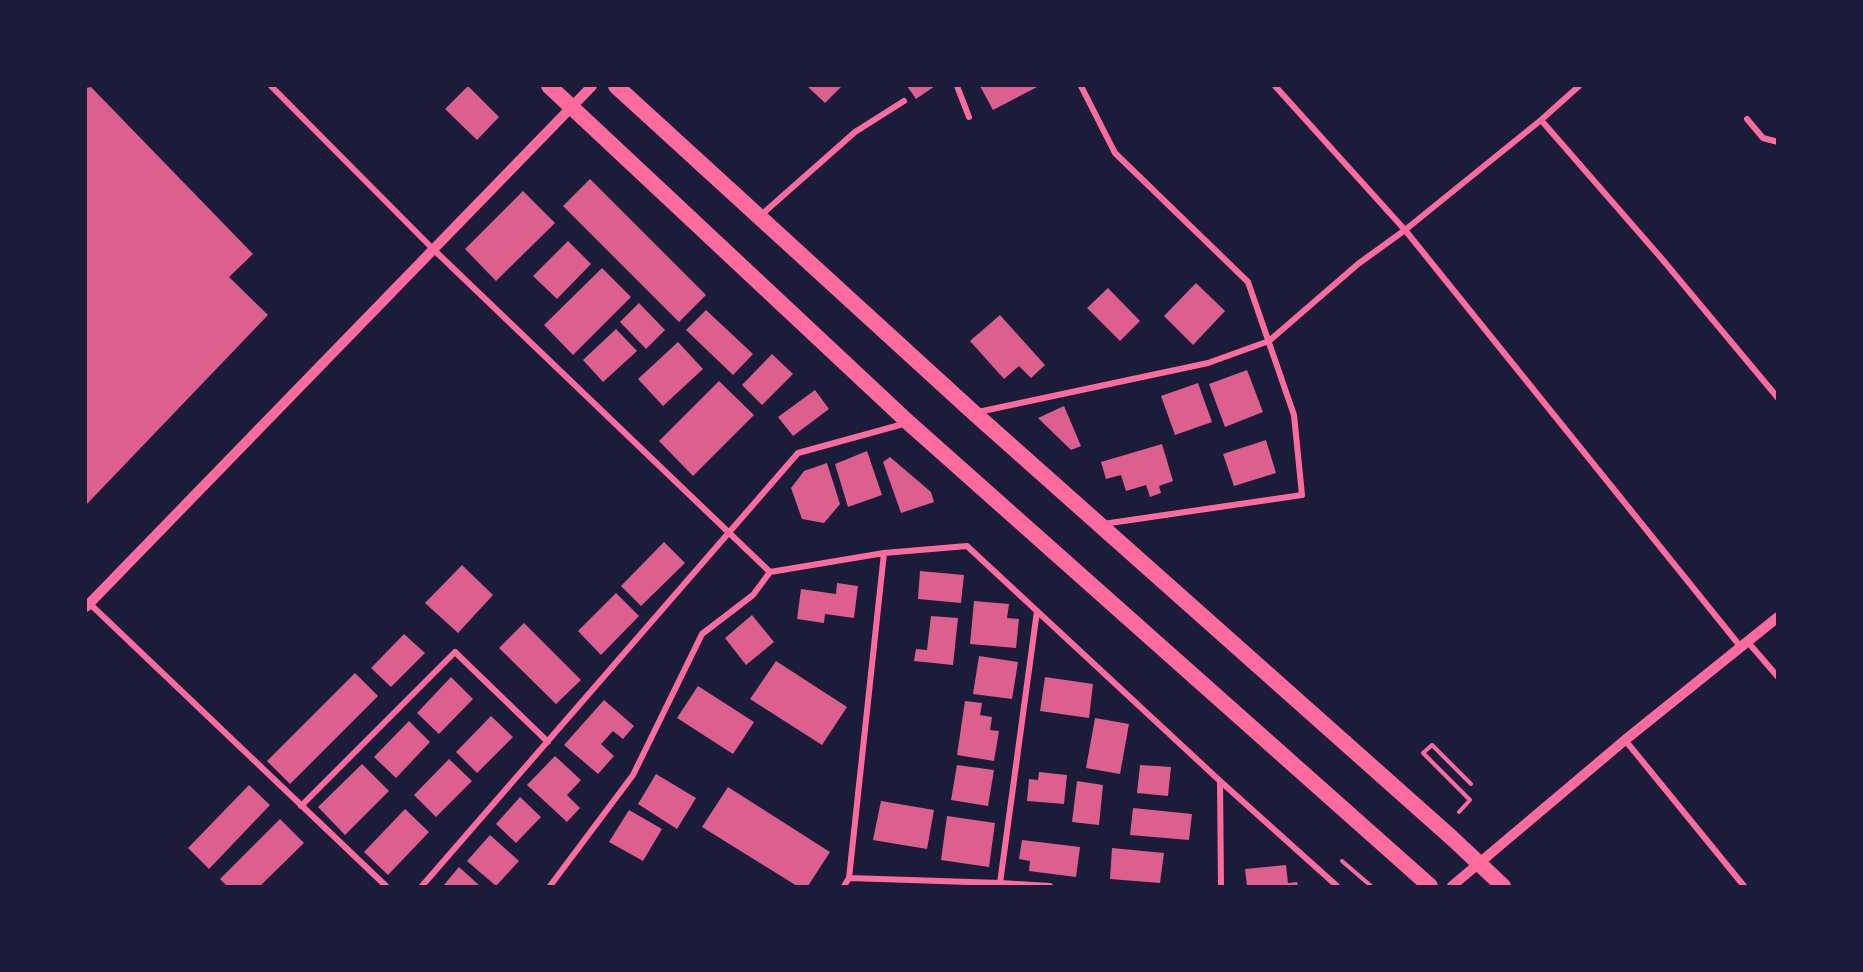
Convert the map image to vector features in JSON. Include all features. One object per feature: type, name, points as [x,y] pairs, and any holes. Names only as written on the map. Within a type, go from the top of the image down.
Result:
[{"type":"highway","points":[[549,86],[909,423],[1430,886]]},
{"type":"highway","points":[[616,86],[974,413],[1503,886]]},
{"type":"street","points":[[271,86],[434,249],[770,572]]},
{"type":"street","points":[[386,886],[87,605],[592,86]]},
{"type":"street","points":[[957,86],[969,117]]},
{"type":"street","points":[[1081,86],[1115,153],[1248,282],[1294,415],[1302,495],[1099,525]]},
{"type":"street","points":[[1275,86],[1405,230],[1743,644],[1778,678]]},
{"type":"street","points":[[974,413],[1208,363],[1269,341],[1358,264],[1405,230],[1541,120],[1579,86]]},
{"type":"street","points":[[759,217],[855,132],[904,101]]},
{"type":"street","points":[[1748,119],[1763,138],[1778,142]]},
{"type":"street","points":[[1541,120],[1662,259],[1778,398]]},
{"type":"street","points":[[422,886],[798,453],[909,423]]},
{"type":"street","points":[[550,886],[633,775],[702,634],[753,595],[770,572],[885,553],[967,546],[1220,781],[1337,886]]},
{"type":"street","points":[[843,886],[849,878],[885,553]]},
{"type":"street","points":[[999,883],[1037,611]]},
{"type":"street","points":[[1452,886],[1625,740],[1778,617]]},
{"type":"street","points":[[302,806],[455,652],[548,742]]},
{"type":"street","points":[[1625,740],[1744,886]]},
{"type":"street","points":[[1220,781],[1221,886]]},
{"type":"street","points":[[849,878],[1050,886]]},
{"type":"path","points":[[1470,800],[1424,753],[1432,745],[1471,784]]},
{"type":"building","points":[[468,86],[499,117],[477,140],[445,109]]},
{"type":"building","points":[[807,86],[842,86],[825,103]]},
{"type":"building","points":[[907,86],[935,86],[916,99]]},
{"type":"building","points":[[980,86],[1039,86],[993,110]]},
{"type":"building","points":[[91,87],[253,254],[229,277],[268,315],[86,505],[86,88]]},
{"type":"building","points":[[590,179],[706,295],[679,322],[563,206]]},
{"type":"building","points":[[523,191],[555,223],[496,281],[465,249]]},
{"type":"building","points":[[568,241],[591,264],[557,299],[533,276]]},
{"type":"building","points":[[602,268],[631,297],[573,355],[544,325]]},
{"type":"building","points":[[1196,283],[1225,311],[1193,345],[1164,316]]},
{"type":"building","points":[[1108,288],[1140,321],[1120,341],[1087,308]]},
{"type":"building","points":[[639,303],[665,330],[646,349],[620,322]]},
{"type":"building","points":[[706,310],[753,354],[733,375],[686,330]]},
{"type":"building","points":[[1000,315],[1045,365],[1031,378],[1019,366],[1004,379],[970,341]]},
{"type":"building","points":[[616,329],[637,351],[603,382],[583,360]]},
{"type":"building","points":[[678,342],[703,369],[663,406],[638,379]]},
{"type":"building","points":[[772,354],[793,374],[762,405],[742,385]]},
{"type":"building","points":[[1247,370],[1263,412],[1225,427],[1209,384]]},
{"type":"building","points":[[719,381],[754,415],[693,476],[659,441]]},
{"type":"building","points":[[1198,383],[1212,422],[1175,435],[1161,396]]},
{"type":"building","points":[[815,390],[829,409],[793,436],[778,417]]},
{"type":"building","points":[[1064,406],[1081,446],[1071,450],[1038,418]]},
{"type":"building","points":[[1266,440],[1276,473],[1234,486],[1223,454]]},
{"type":"building","points":[[1162,444],[1173,481],[1159,486],[1161,493],[1150,497],[1146,485],[1126,491],[1121,475],[1106,479],[1101,462]]},
{"type":"building","points":[[867,451],[882,495],[848,507],[835,464]]},
{"type":"building","points":[[890,457],[931,492],[934,502],[901,513],[883,462]]},
{"type":"building","points":[[827,463],[840,504],[824,523],[802,519],[791,488],[804,471]]},
{"type":"building","points":[[664,542],[685,563],[641,606],[621,586]]},
{"type":"building","points":[[462,565],[493,595],[458,633],[425,603]]},
{"type":"building","points":[[920,571],[964,575],[961,603],[918,599]]},
{"type":"building","points":[[837,583],[858,586],[854,618],[825,614],[824,623],[797,619],[801,589],[836,594]]},
{"type":"building","points":[[616,593],[639,616],[601,655],[578,631]]},
{"type":"building","points":[[974,601],[1009,604],[1007,618],[1019,619],[1016,648],[970,644]]},
{"type":"building","points":[[752,615],[774,642],[746,665],[725,638]]},
{"type":"building","points":[[931,616],[958,618],[953,665],[914,661],[916,649],[927,650]]},
{"type":"building","points":[[524,623],[581,680],[556,704],[499,648]]},
{"type":"building","points":[[404,634],[425,653],[391,687],[371,668]]},
{"type":"building","points":[[979,656],[1018,662],[1012,699],[973,694]]},
{"type":"building","points":[[776,661],[847,707],[822,745],[750,699]]},
{"type":"building","points":[[355,673],[378,696],[290,784],[267,761]]},
{"type":"building","points":[[451,677],[473,699],[439,734],[417,713]]},
{"type":"building","points":[[1045,677],[1093,684],[1089,718],[1040,711]]},
{"type":"building","points":[[698,686],[754,722],[733,754],[677,718]]},
{"type":"building","points":[[604,700],[634,726],[623,739],[613,731],[601,744],[614,756],[598,774],[564,745]]},
{"type":"building","points":[[965,701],[982,703],[980,715],[992,717],[990,730],[999,731],[994,761],[957,755]]},
{"type":"building","points":[[491,716],[513,737],[477,773],[456,752]]},
{"type":"building","points":[[1095,718],[1129,724],[1120,774],[1086,768]]},
{"type":"building","points":[[409,721],[430,742],[396,778],[374,757]]},
{"type":"building","points":[[555,756],[581,780],[567,795],[580,808],[567,822],[527,785]]},
{"type":"building","points":[[449,759],[472,781],[436,817],[414,795]]},
{"type":"building","points":[[362,764],[389,791],[345,835],[318,807]]},
{"type":"building","points":[[957,765],[994,770],[988,806],[951,800]]},
{"type":"building","points":[[1140,765],[1171,767],[1168,796],[1137,793]]},
{"type":"building","points":[[1039,772],[1067,775],[1064,804],[1027,801],[1029,779],[1038,780]]},
{"type":"building","points":[[656,774],[696,798],[677,829],[638,804]]},
{"type":"building","points":[[1077,781],[1103,785],[1099,825],[1072,822]]},
{"type":"building","points":[[249,785],[270,805],[209,869],[188,848]]},
{"type":"building","points":[[728,787],[830,852],[808,886],[797,886],[702,827]]},
{"type":"building","points":[[520,797],[541,817],[516,843],[496,824]]},
{"type":"building","points":[[881,801],[934,810],[927,849],[873,840]]},
{"type":"building","points":[[1133,808],[1192,814],[1189,840],[1130,835]]},
{"type":"building","points":[[405,809],[429,832],[388,875],[364,852]]},
{"type":"building","points":[[629,810],[662,829],[643,861],[609,842]]},
{"type":"building","points":[[947,816],[995,823],[989,867],[941,860]]},
{"type":"building","points":[[280,819],[304,843],[260,886],[227,886],[220,879]]},
{"type":"building","points":[[490,835],[519,861],[496,886],[467,861]]},
{"type":"building","points":[[1022,840],[1080,847],[1076,877],[1029,871],[1030,861],[1019,859]]},
{"type":"building","points":[[1112,848],[1164,853],[1160,883],[1110,879]]},
{"type":"building","points":[[1286,865],[1288,883],[1297,882],[1298,886],[1247,886],[1245,869]]},
{"type":"building","points":[[459,867],[480,886],[443,886]]}]
